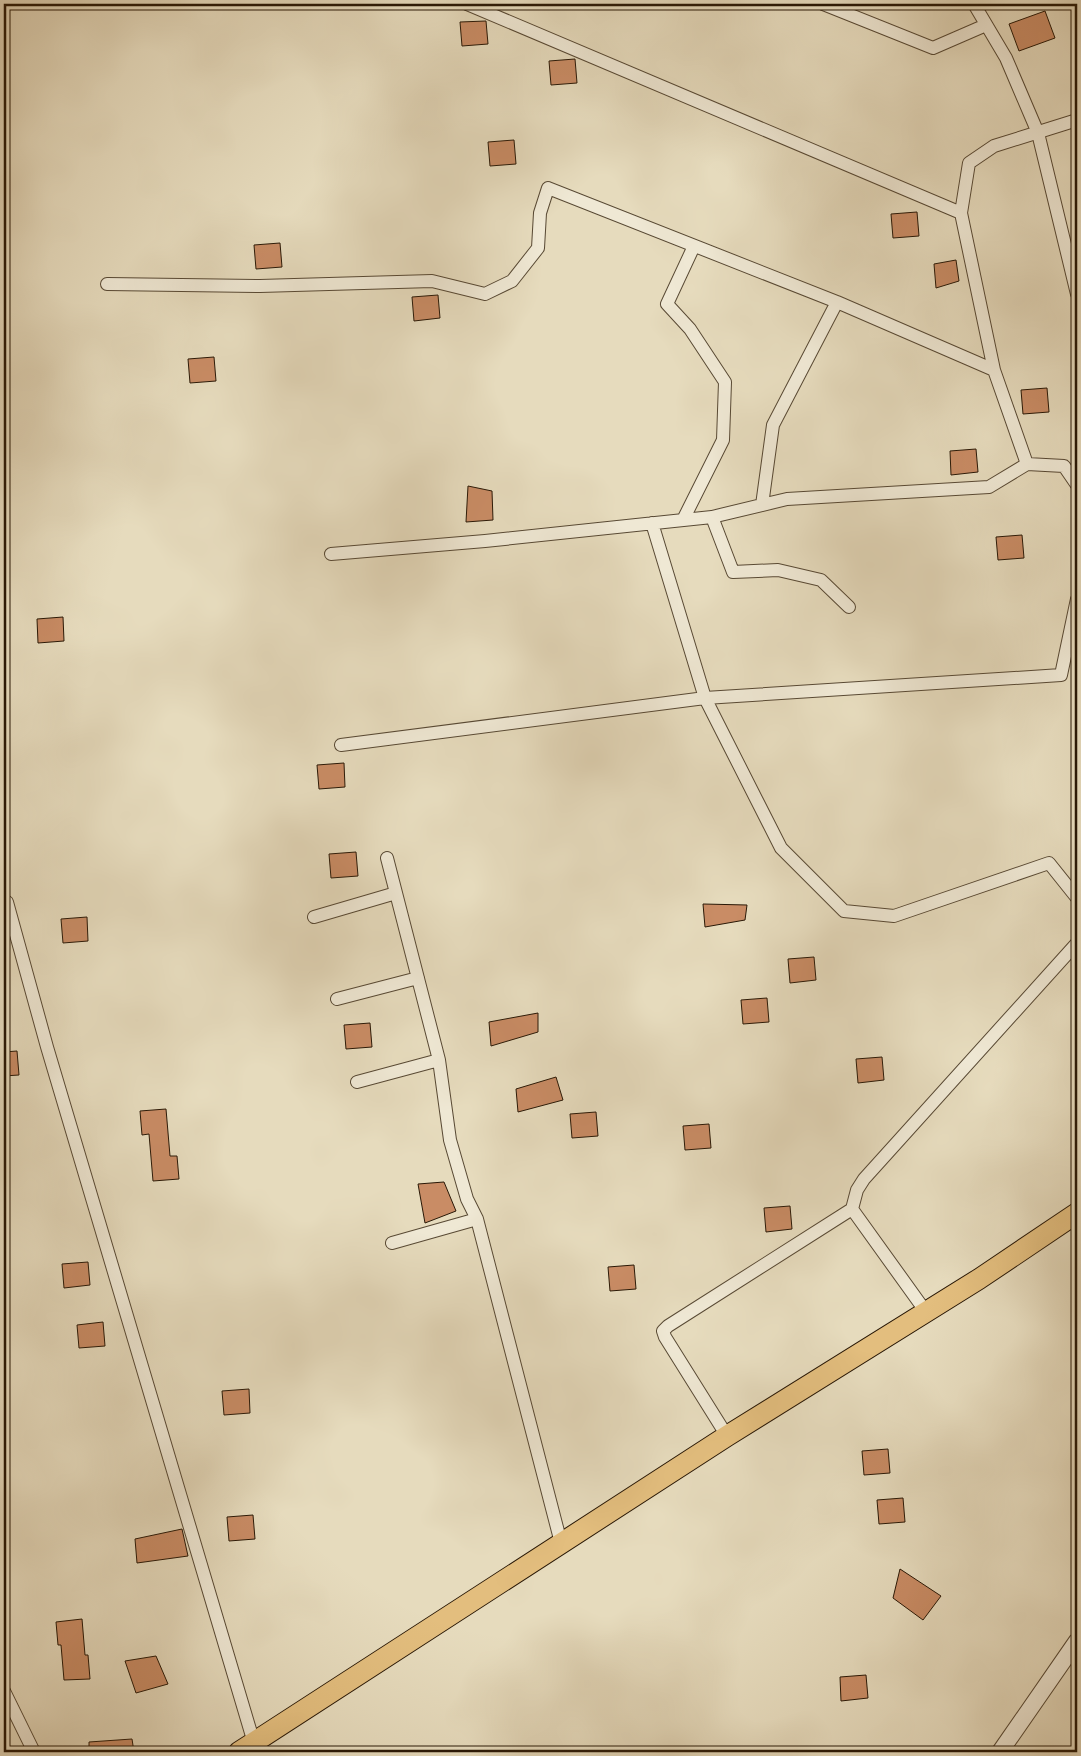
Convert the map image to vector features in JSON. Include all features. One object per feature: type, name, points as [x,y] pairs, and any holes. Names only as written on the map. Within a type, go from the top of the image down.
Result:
[{"type":"main road","points":[[246,1747],[727,1436],[979,1279],[1077,1213]]},
{"type":"street","points":[[466,4],[961,213]]},
{"type":"street","points":[[823,4],[933,48],[986,25]]},
{"type":"street","points":[[974,4],[1006,58],[1038,133],[1077,294]]},
{"type":"street","points":[[1026,464],[994,370],[961,213],[968,163],[994,146],[1077,120]]},
{"type":"street","points":[[107,284],[260,286],[432,281],[485,294],[512,281],[538,248],[540,213],[548,188],[837,302],[994,370]]},
{"type":"street","points":[[683,520],[723,440],[725,382],[690,329],[667,304],[694,246]]},
{"type":"street","points":[[762,504],[773,425],[837,302]]},
{"type":"street","points":[[331,554],[485,541],[683,520],[712,516],[787,499],[989,486],[1026,464],[1064,466],[1077,486]]},
{"type":"street","points":[[712,516],[733,572],[778,570],[821,580],[849,607]]},
{"type":"street","points":[[652,523],[705,698],[781,848],[844,910],[894,916],[1049,863],[1077,898]]},
{"type":"street","points":[[341,746],[705,698],[1061,675],[1077,599]]},
{"type":"street","points":[[387,858],[439,1060],[450,1140],[468,1199],[478,1218],[562,1543]]},
{"type":"street","points":[[314,917],[396,893]]},
{"type":"street","points":[[7,902],[246,1747]]},
{"type":"street","points":[[727,1436],[663,1331],[852,1209],[857,1190],[864,1179],[1077,943]]},
{"type":"street","points":[[337,1000],[418,978]]},
{"type":"street","points":[[357,1082],[439,1060]]},
{"type":"street","points":[[852,1209],[926,1312]]},
{"type":"street","points":[[392,1242],[478,1218]]},
{"type":"street","points":[[1000,1752],[1077,1641]]},
{"type":"street","points":[[4,1691],[34,1752]]},
{"type":"building","points":[[1045,11],[1055,38],[1019,51],[1009,24]]},
{"type":"building","points":[[486,21],[488,44],[462,46],[460,22]]},
{"type":"building","points":[[575,59],[577,83],[551,85],[549,61]]},
{"type":"building","points":[[514,140],[516,164],[490,166],[488,142]]},
{"type":"building","points":[[917,212],[919,236],[893,238],[891,214]]},
{"type":"building","points":[[280,243],[282,267],[256,269],[254,245]]},
{"type":"building","points":[[956,260],[959,281],[936,288],[934,264]]},
{"type":"building","points":[[438,295],[440,318],[414,321],[412,297]]},
{"type":"building","points":[[214,357],[216,381],[190,383],[188,359]]},
{"type":"building","points":[[1047,388],[1049,412],[1023,414],[1021,390]]},
{"type":"building","points":[[976,449],[978,472],[951,475],[950,451]]},
{"type":"building","points":[[468,486],[492,491],[493,520],[466,522]]},
{"type":"building","points":[[1022,535],[1024,558],[998,560],[996,537]]},
{"type":"building","points":[[63,617],[64,641],[38,643],[37,619]]},
{"type":"building","points":[[344,763],[345,787],[319,789],[317,765]]},
{"type":"building","points":[[356,852],[358,876],[331,878],[329,854]]},
{"type":"building","points":[[703,904],[747,905],[745,920],[705,927]]},
{"type":"building","points":[[87,917],[88,941],[63,943],[61,919]]},
{"type":"building","points":[[814,957],[816,980],[790,983],[788,959]]},
{"type":"building","points":[[767,998],[769,1022],[743,1024],[741,1000]]},
{"type":"building","points":[[538,1013],[538,1032],[491,1046],[489,1022]]},
{"type":"building","points":[[370,1023],[372,1047],[346,1049],[344,1025]]},
{"type":"building","points":[[17,1051],[19,1075],[4,1076],[4,1052]]},
{"type":"building","points":[[882,1057],[884,1080],[858,1083],[856,1059]]},
{"type":"building","points":[[556,1077],[563,1100],[518,1112],[516,1089]]},
{"type":"building","points":[[166,1109],[170,1156],[177,1156],[179,1179],[153,1181],[149,1134],[142,1135],[140,1111]]},
{"type":"building","points":[[596,1112],[598,1136],[572,1138],[570,1114]]},
{"type":"building","points":[[709,1124],[711,1148],[685,1150],[683,1126]]},
{"type":"building","points":[[444,1182],[456,1211],[425,1223],[418,1184]]},
{"type":"building","points":[[790,1206],[792,1229],[766,1232],[764,1208]]},
{"type":"building","points":[[88,1262],[90,1285],[64,1288],[62,1264]]},
{"type":"building","points":[[634,1265],[636,1289],[610,1291],[608,1267]]},
{"type":"building","points":[[103,1322],[105,1346],[79,1348],[77,1325]]},
{"type":"building","points":[[249,1389],[250,1413],[224,1415],[222,1391]]},
{"type":"building","points":[[888,1449],[890,1473],[864,1475],[862,1451]]},
{"type":"building","points":[[903,1498],[905,1522],[879,1524],[877,1500]]},
{"type":"building","points":[[253,1515],[255,1539],[229,1541],[227,1517]]},
{"type":"building","points":[[182,1529],[188,1556],[137,1563],[135,1539]]},
{"type":"building","points":[[900,1569],[941,1596],[923,1620],[893,1598]]},
{"type":"building","points":[[82,1619],[85,1655],[88,1655],[90,1679],[64,1680],[61,1645],[58,1645],[56,1622]]},
{"type":"building","points":[[156,1656],[168,1684],[136,1693],[125,1661]]},
{"type":"building","points":[[866,1675],[868,1698],[841,1701],[840,1677]]},
{"type":"building","points":[[132,1739],[134,1752],[89,1752],[89,1742]]}]
